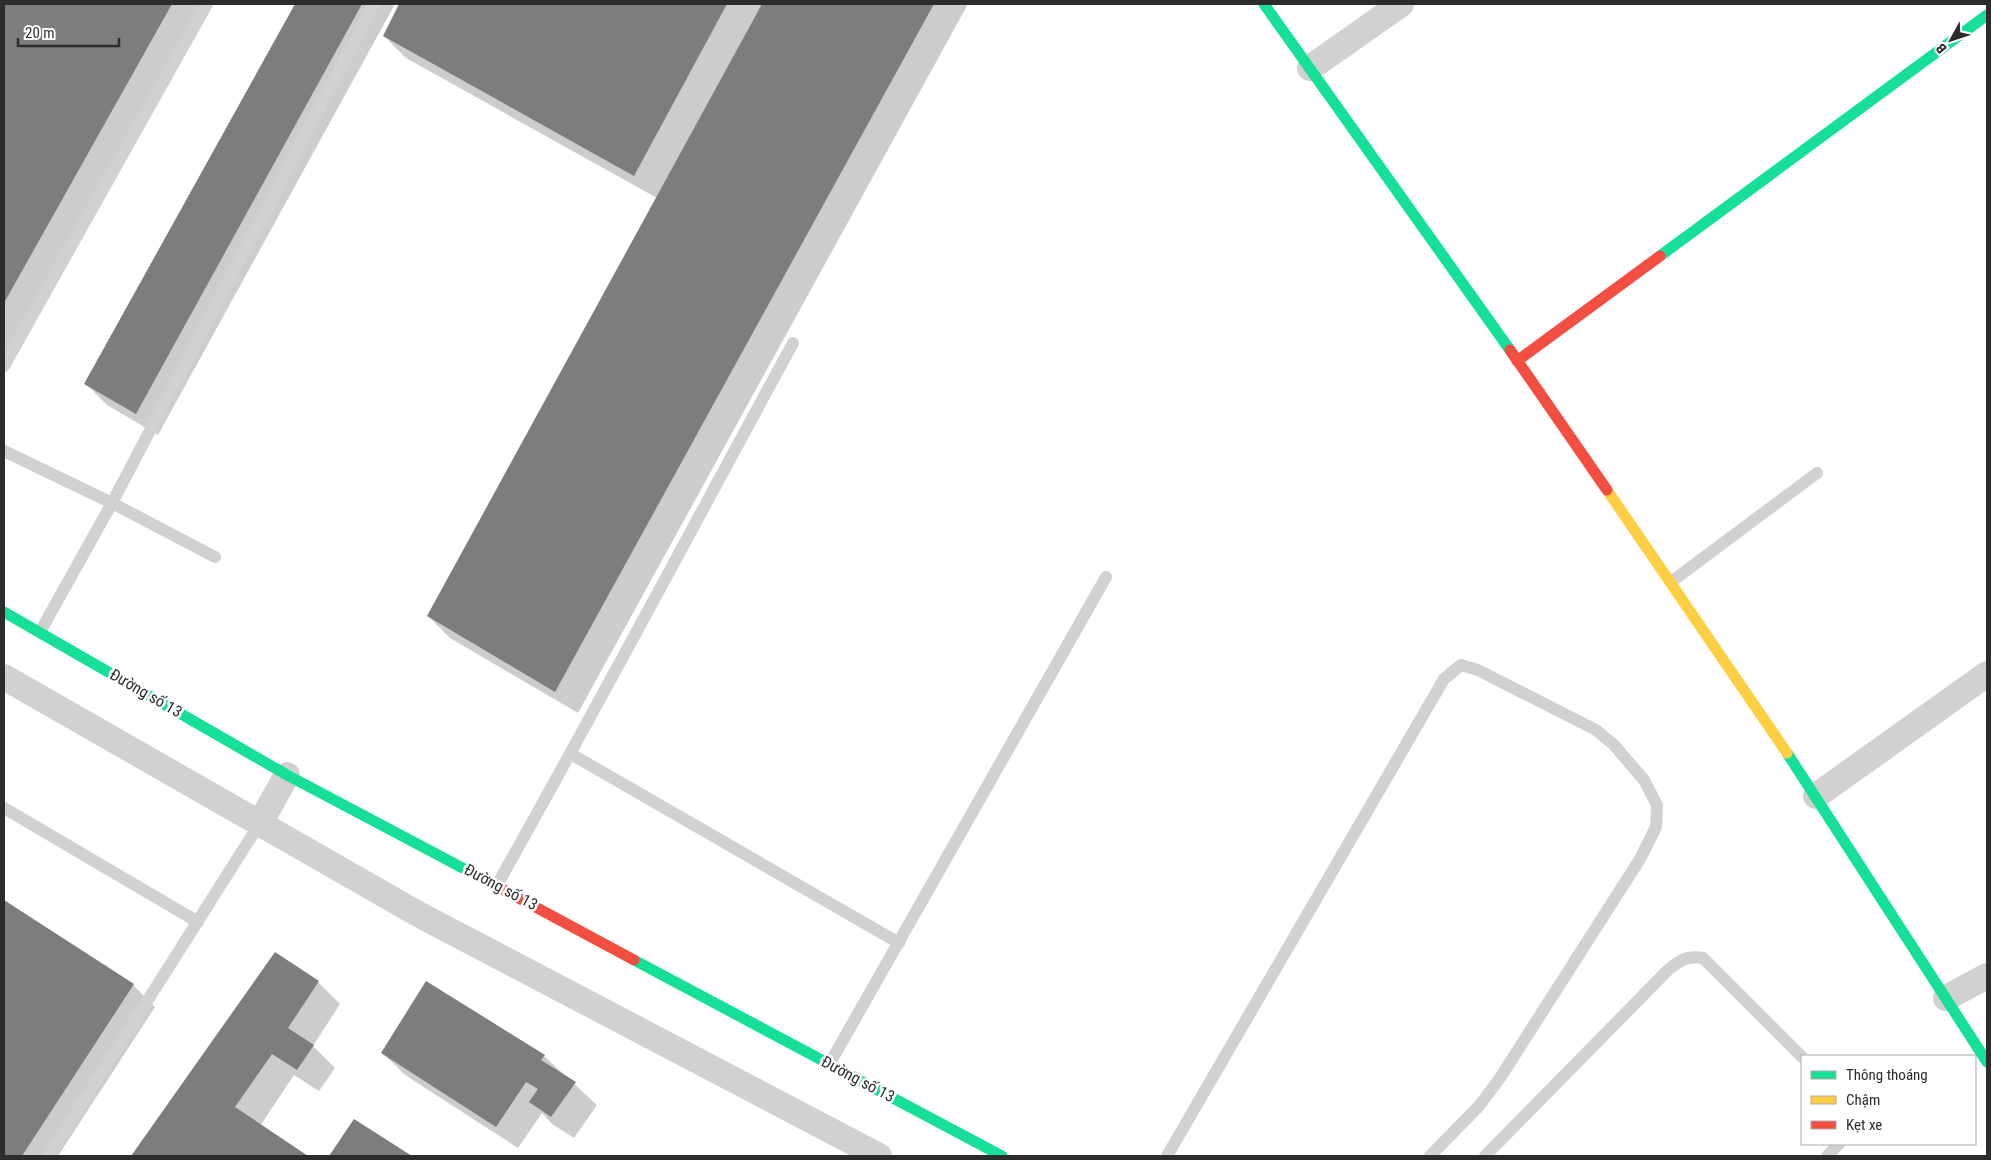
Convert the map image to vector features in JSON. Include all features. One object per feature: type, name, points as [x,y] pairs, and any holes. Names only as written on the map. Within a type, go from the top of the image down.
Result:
[{"type":"street","points":[[1264,4],[1672,582],[1816,796],[1987,1062]]},
{"type":"street","points":[[1310,68],[1401,4]]},
{"type":"street","points":[[1517,361],[1987,15]]},
{"type":"street","name":"Đường số 13","points":[[4,612],[287,775],[497,885],[1002,1156]]},
{"type":"street","points":[[1816,796],[1987,674]]},
{"type":"street","points":[[4,676],[418,914],[879,1156]]},
{"type":"street","points":[[260,823],[287,775]]},
{"type":"street","points":[[1946,998],[1987,976]]},
{"type":"lane","points":[[4,366],[207,4]]},
{"type":"lane","points":[[40,632],[112,503],[374,4]]},
{"type":"lane","points":[[497,885],[571,754],[608,682],[794,342]]},
{"type":"lane","points":[[4,451],[112,503],[215,557]]},
{"type":"lane","points":[[1672,582],[1817,473]]},
{"type":"lane","points":[[830,1063],[900,943],[1106,577]]},
{"type":"lane","points":[[1167,1156],[1444,679],[1461,665],[1478,670],[1596,730],[1614,745],[1644,780],[1657,805],[1656,827],[1640,858],[1500,1078],[1479,1106],[1430,1156]]},
{"type":"lane","points":[[571,754],[900,943]]},
{"type":"lane","points":[[4,808],[198,922]]},
{"type":"lane","points":[[49,1156],[260,823]]},
{"type":"lane","points":[[1485,1156],[1668,970],[1680,960],[1692,956],[1703,958],[1801,1056]]},
{"type":"lane","points":[[1827,1156],[1838,1145]]},
{"type":"building","points":[[4,4],[172,4],[4,303]]},
{"type":"building","points":[[295,4],[362,4],[136,414],[84,384]]},
{"type":"building","points":[[399,4],[727,4],[634,176],[383,36]]},
{"type":"building","points":[[762,4],[934,4],[555,692],[427,616]]},
{"type":"building","points":[[4,900],[134,984],[22,1156],[4,1156]]},
{"type":"building","points":[[275,952],[319,981],[288,1028],[314,1045],[297,1070],[272,1054],[235,1107],[308,1156],[131,1156]]},
{"type":"building","points":[[426,981],[545,1055],[541,1060],[576,1082],[551,1117],[529,1102],[538,1089],[526,1082],[496,1127],[381,1053]]},
{"type":"building","points":[[354,1119],[412,1156],[329,1156]]},
{"type":"traffic: fast","points":[[1264,4],[1510,350]]},
{"type":"traffic: fast","points":[[1660,256],[1987,15]]},
{"type":"traffic: fast","points":[[4,612],[287,775],[489,882]]},
{"type":"traffic: fast","points":[[1787,753],[1987,1062]]},
{"type":"traffic: fast","points":[[634,960],[1002,1156]]},
{"type":"traffic: slow","points":[[1607,490],[1787,753]]},
{"type":"traffic: jam","points":[[1517,361],[1660,256]]},
{"type":"traffic: jam","points":[[1510,350],[1607,490]]},
{"type":"traffic: jam","points":[[489,882],[634,960]]}]
